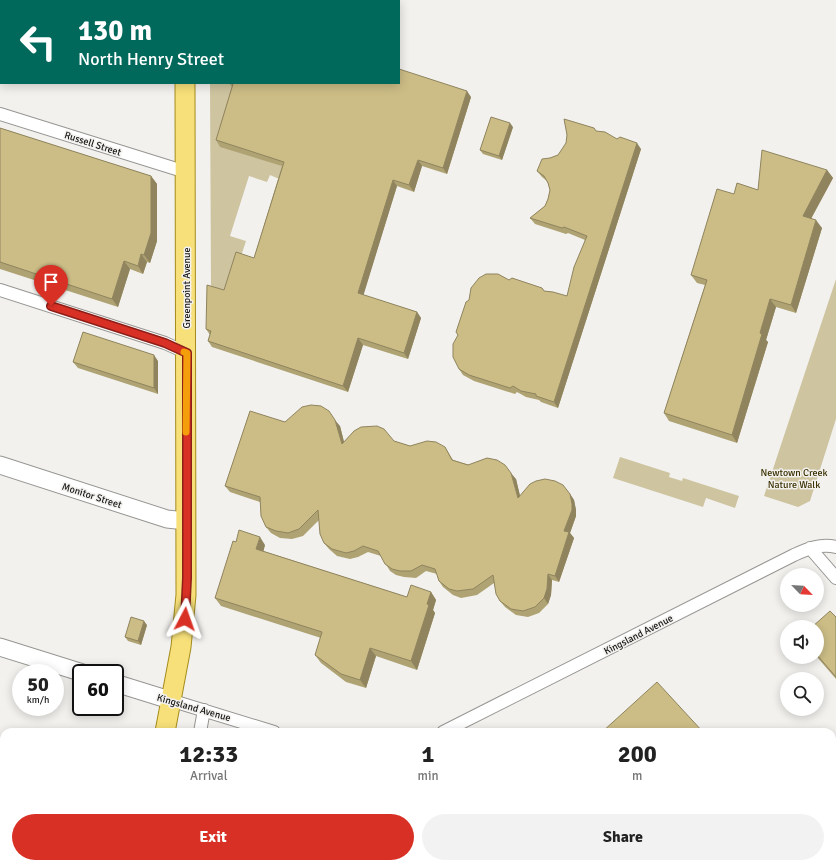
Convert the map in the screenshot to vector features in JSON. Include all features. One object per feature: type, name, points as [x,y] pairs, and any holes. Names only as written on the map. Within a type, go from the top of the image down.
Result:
[{"type":"main road","name":"Greenpoint Avenue","points":[[167,728],[186,608],[187,353],[185,84]]},
{"type":"main road","name":"Monitor Street","points":[[0,465],[167,519],[186,521]]},
{"type":"main road","points":[[0,647],[72,670]]},
{"type":"main road","name":"Kingsland Avenue","points":[[124,686],[172,701]]},
{"type":"street","name":"Russell Street","points":[[0,114],[186,172]]},
{"type":"street","points":[[0,290],[165,343],[187,353]]},
{"type":"street","name":"Kingsland Avenue","points":[[451,728],[810,548],[827,544],[836,547]]},
{"type":"street","points":[[810,548],[836,578]]},
{"type":"street","name":"Kingsland Avenue","points":[[172,701],[261,728]]},
{"type":"street","points":[[201,728],[204,710]]},
{"type":"green space","points":[[210,84],[236,84],[288,168],[284,181],[270,175],[267,182],[249,176],[230,236],[246,241],[228,296],[211,291]]},
{"type":"green space","name":"Newtown Creek Nature Walk","points":[[836,279],[836,419],[810,501],[798,507],[764,496]]},
{"type":"green space","points":[[620,457],[670,473],[669,477],[682,481],[683,478],[739,496],[735,508],[706,498],[703,507],[613,478]]},
{"type":"building","points":[[400,69],[467,91],[443,168],[418,160],[409,185],[393,180],[358,293],[417,312],[404,353],[358,338],[343,386],[208,341],[211,331],[206,329],[207,285],[224,290],[236,252],[254,258],[284,162],[216,140],[233,84],[400,84]]},
{"type":"building","points":[[491,117],[510,123],[499,156],[480,150]]},
{"type":"building","points":[[564,119],[594,128],[596,131],[605,132],[617,139],[620,137],[637,143],[554,402],[536,396],[536,394],[521,391],[513,386],[510,388],[469,375],[459,369],[453,357],[453,344],[458,335],[456,332],[466,302],[469,300],[471,288],[479,278],[486,274],[498,274],[509,280],[512,278],[542,288],[544,291],[567,296],[574,267],[587,236],[564,227],[562,228],[530,218],[545,206],[548,199],[550,190],[548,183],[544,176],[537,171],[542,159],[558,155],[566,143],[567,135]]},
{"type":"building","points":[[0,128],[151,176],[151,233],[144,255],[141,254],[138,266],[124,261],[112,299],[0,262]]},
{"type":"building","points":[[762,150],[827,170],[803,216],[816,220],[791,305],[770,299],[760,333],[762,334],[732,435],[664,413],[707,280],[691,275],[717,189],[734,194],[737,183],[758,190]]},
{"type":"building","points":[[83,332],[154,355],[154,388],[73,362]]},
{"type":"building","points":[[311,405],[321,406],[329,411],[335,420],[342,444],[354,431],[361,427],[377,426],[384,429],[394,441],[410,446],[427,441],[436,442],[445,447],[452,460],[468,465],[487,458],[497,460],[505,465],[511,473],[518,498],[530,484],[536,481],[545,479],[555,481],[563,485],[570,494],[572,504],[572,510],[564,531],[569,532],[555,576],[548,574],[547,589],[544,598],[535,607],[523,611],[511,609],[500,601],[496,594],[493,575],[473,589],[457,591],[449,589],[439,581],[435,569],[422,565],[411,571],[392,569],[385,564],[378,551],[363,546],[346,553],[332,549],[324,543],[320,534],[318,510],[299,529],[288,533],[276,531],[266,527],[261,516],[260,497],[225,486],[250,411],[285,422],[302,407]]},
{"type":"building","points":[[239,530],[260,537],[256,549],[407,597],[411,585],[431,592],[427,604],[429,605],[411,661],[370,648],[360,680],[341,674],[315,655],[322,632],[215,598],[233,541],[236,542]]},
{"type":"building","points":[[830,611],[836,617],[836,677],[824,663],[824,620],[820,620]]},
{"type":"building","points":[[131,617],[144,621],[138,641],[125,637]]},
{"type":"building","points":[[657,682],[699,728],[606,728]]},
{"type":"slow traffic","points":[[184,352],[187,353],[186,432]]},
{"type":"route","points":[[51,306],[165,343],[187,353],[187,578],[185,619]]}]
